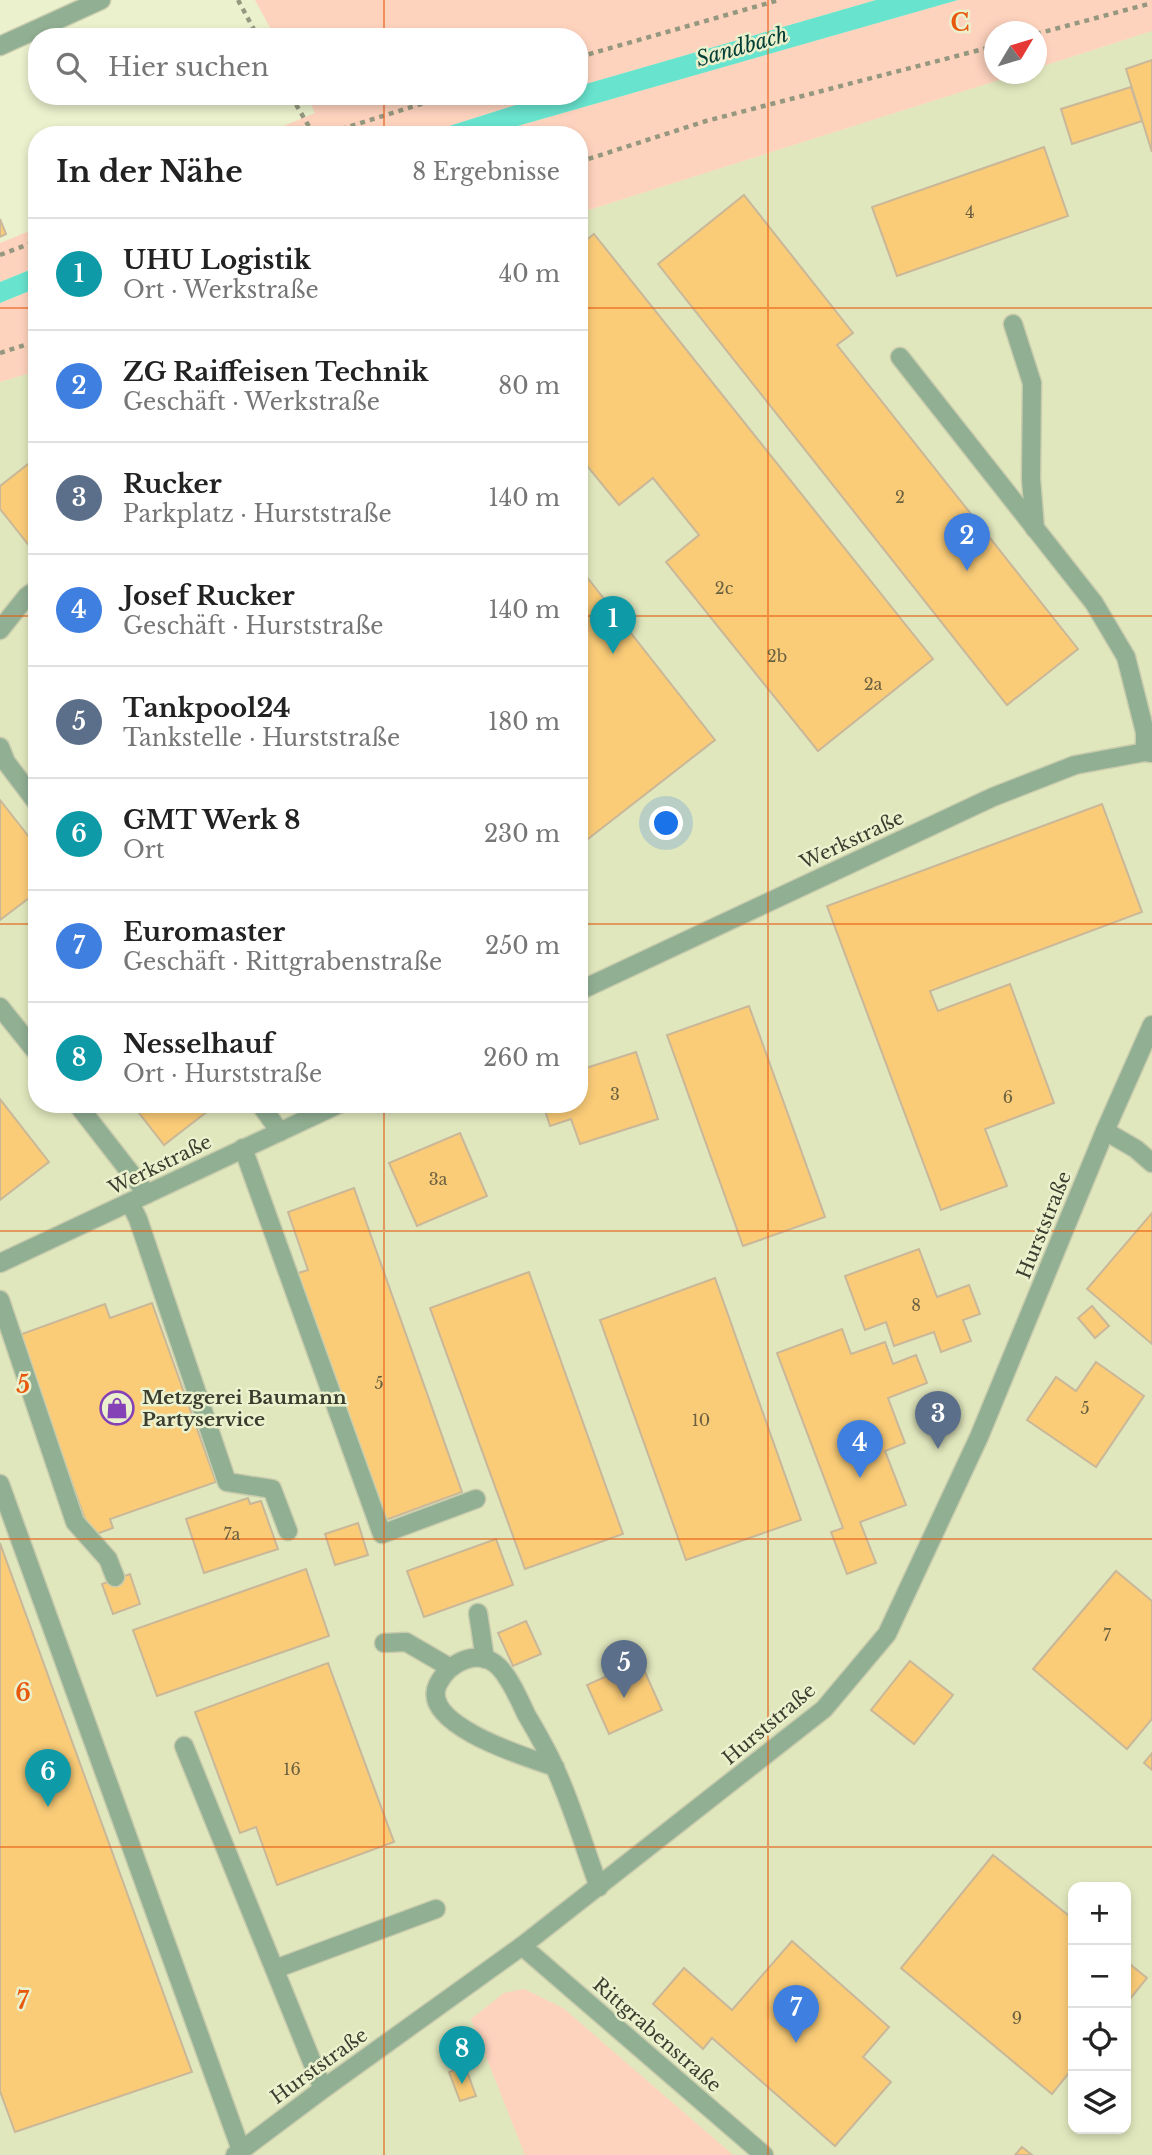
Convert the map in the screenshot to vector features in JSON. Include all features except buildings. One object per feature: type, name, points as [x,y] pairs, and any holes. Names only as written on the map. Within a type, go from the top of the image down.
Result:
[{"type":"street","points":[[40,28],[101,0]]},
{"type":"street","points":[[0,46],[28,33]]},
{"type":"street","points":[[1013,324],[1032,383],[1031,480],[1035,530]]},
{"type":"street","points":[[900,358],[1094,603],[1126,657],[1149,753]]},
{"type":"street","points":[[0,630],[28,595]]},
{"type":"street","points":[[0,747],[6,762],[28,791]]},
{"type":"street","name":"Werkstraße","points":[[588,987],[993,797],[1075,765],[1149,753]]},
{"type":"street","points":[[0,1007],[28,1042]]},
{"type":"street","name":"Hurststraße","points":[[238,2153],[522,1946],[824,1709],[887,1634],[979,1437],[1105,1131],[1152,1026]]},
{"type":"street","points":[[84,1113],[147,1194]]},
{"type":"street","points":[[266,1113],[280,1132]]},
{"type":"street","name":"Werkstraße","points":[[0,1263],[320,1113]]},
{"type":"street","points":[[1105,1131],[1136,1149],[1152,1163]]},
{"type":"street","points":[[243,1149],[382,1534],[476,1499]]},
{"type":"street","points":[[130,1203],[138,1219],[227,1482],[272,1489],[288,1531]]},
{"type":"street","points":[[0,1300],[75,1522],[108,1559],[115,1577]]},
{"type":"street","points":[[0,1484],[238,2153]]},
{"type":"street","points":[[478,1613],[485,1659]]},
{"type":"street","points":[[384,1643],[406,1642],[449,1667]]},
{"type":"street","points":[[555,1767],[490,1744],[448,1717],[438,1704],[436,1687],[449,1667],[467,1658],[485,1659],[499,1667],[512,1686],[555,1767],[599,1887]]},
{"type":"street","points":[[184,1746],[323,2089]]},
{"type":"street","points":[[275,1969],[436,1909]]},
{"type":"street","name":"Rittgrabenstraße","points":[[522,1946],[764,2155]]},
{"type":"path","points":[[238,0],[253,28]]},
{"type":"path","points":[[588,54],[779,0]]},
{"type":"path","points":[[1047,31],[1152,3]]},
{"type":"path","points":[[588,159],[706,121],[984,49]]},
{"type":"path","points":[[296,105],[309,126]]},
{"type":"path","points":[[351,126],[418,105]]},
{"type":"path","points":[[0,255],[28,244]]},
{"type":"path","points":[[0,353],[28,344]]},
{"type":"shaded area","points":[[255,0],[876,0],[588,83],[588,28],[270,28]]},
{"type":"shaded area","points":[[958,0],[1152,0],[1152,31],[1047,65],[1047,21],[984,21],[984,84],[986,84],[588,210],[588,126],[517,126]]},
{"type":"shaded area","points":[[1152,31],[1152,2155],[0,2155],[0,382],[28,374],[28,1113],[588,1113],[588,210],[986,84],[1047,84],[1047,65]]},
{"type":"shaded area","points":[[311,105],[516,105],[449,126],[284,126],[315,113]]},
{"type":"shaded area","points":[[28,232],[28,271],[0,282],[0,243]]},
{"type":"shaded area","points":[[28,292],[28,374],[0,382],[0,303]]},
{"type":"shaded area","points":[[524,1989],[563,2008],[733,2155],[525,2155],[471,2019],[504,1993]]},
{"type":"water","name":"Sandbach","points":[[876,0],[958,0],[517,126],[449,126],[516,105],[588,105],[588,83]]},
{"type":"water","points":[[28,271],[28,292],[0,303],[0,282]]},
{"type":"place","name":"ZG Raiffeisen Technik","points":[[967,571]]},
{"type":"place","name":"UHU Logistik","points":[[613,654]]},
{"type":"place","name":"Metzgerei Baumann Partyservice","points":[[117,1408]]},
{"type":"place","name":"Rucker","points":[[938,1449]]},
{"type":"place","name":"Josef Rucker","points":[[860,1478]]},
{"type":"place","name":"Tankpool24","points":[[624,1698]]},
{"type":"place","name":"GMT Werk 8","points":[[48,1807]]},
{"type":"place","name":"Euromaster","points":[[796,2043]]},
{"type":"place","name":"Nesselhauf","points":[[462,2084]]}]
